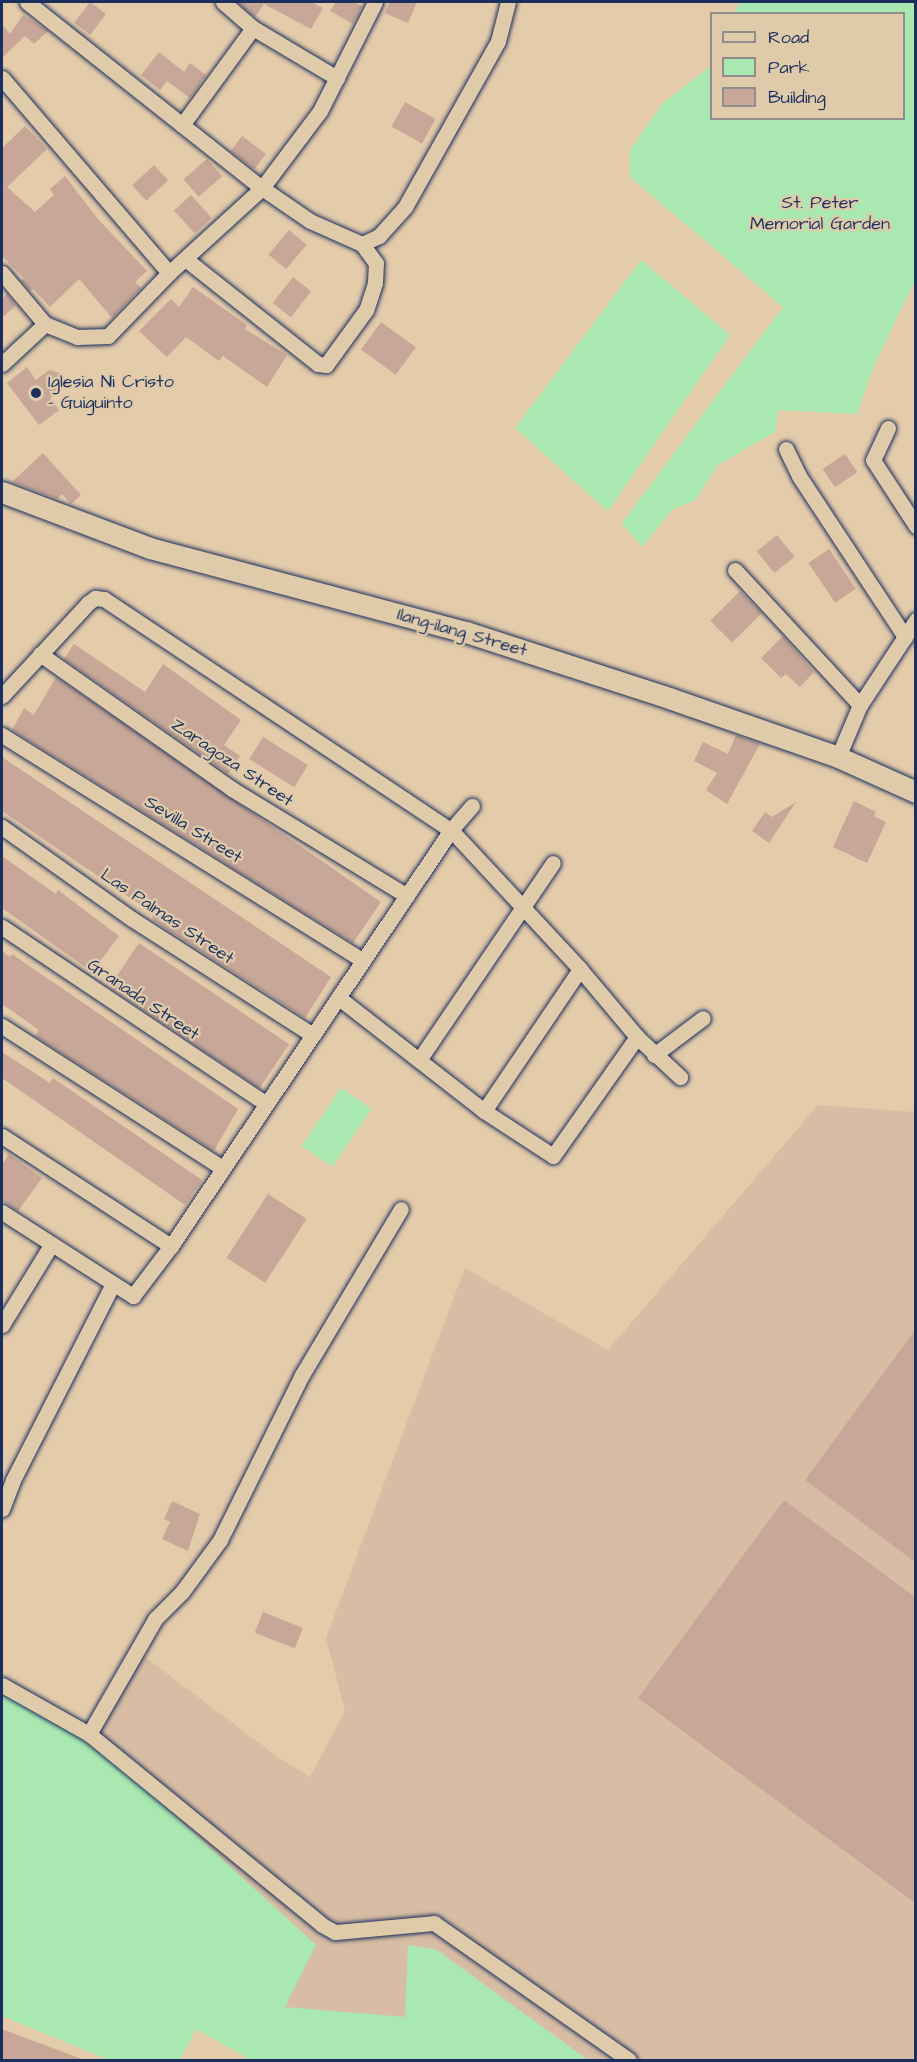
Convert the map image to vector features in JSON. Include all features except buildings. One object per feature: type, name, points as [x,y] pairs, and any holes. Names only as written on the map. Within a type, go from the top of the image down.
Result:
[{"type":"street","points":[[27,2],[262,188],[310,222],[363,244],[376,263],[375,283],[362,318],[326,365],[318,364],[187,260]]},
{"type":"street","points":[[223,2],[253,28],[337,78]]},
{"type":"street","points":[[2,273],[45,324],[77,338],[108,336],[169,273],[187,260],[262,188],[314,119],[375,2]]},
{"type":"street","points":[[363,244],[379,236],[405,207],[498,41],[508,2]]},
{"type":"street","points":[[182,125],[253,28]]},
{"type":"street","points":[[2,78],[169,273]]},
{"type":"street","points":[[2,364],[45,324]]},
{"type":"street","points":[[888,428],[873,460],[915,526]]},
{"type":"street","points":[[786,449],[799,476],[905,637]]},
{"type":"street","name":"Ilang-ilang Street","points":[[2,492],[150,548],[466,632],[838,757],[915,792]]},
{"type":"street","points":[[735,570],[860,705]]},
{"type":"street","points":[[2,696],[88,603],[95,598],[104,599],[451,830],[580,969],[637,1037],[680,1077]]},
{"type":"street","points":[[838,757],[860,705],[915,620]]},
{"type":"street","name":"Zaragoza Street","points":[[40,654],[232,789],[407,896]]},
{"type":"street","name":"Sevilla Street","points":[[2,735],[363,961]]},
{"type":"street","points":[[2,1212],[112,1286],[133,1296],[171,1246],[265,1103],[339,998],[451,830],[472,806]]},
{"type":"street","name":"Las Palmas Street","points":[[2,827],[132,919],[313,1035]]},
{"type":"street","points":[[419,1059],[553,863]]},
{"type":"street","name":"Granada Street","points":[[2,927],[265,1103]]},
{"type":"street","points":[[484,1111],[580,969]]},
{"type":"street","points":[[339,998],[484,1111],[553,1156],[637,1037]]},
{"type":"street","points":[[654,1055],[703,1018]]},
{"type":"street","points":[[2,1026],[222,1168]]},
{"type":"street","points":[[2,1136],[171,1246]]},
{"type":"street","points":[[89,1734],[155,1619],[182,1592],[220,1540],[302,1375],[401,1209]]},
{"type":"street","points":[[2,1325],[51,1245]]},
{"type":"street","points":[[2,1509],[7,1477],[112,1286]]},
{"type":"street","points":[[2,1685],[89,1734],[322,1925],[335,1932],[434,1923],[629,2061]]},
{"type":"shaded area","points":[[818,1105],[915,1112],[915,2060],[253,2060],[92,1740],[141,1654],[278,1757],[310,1777],[345,1711],[326,1638],[465,1268],[608,1350]]},
{"type":"green space","name":"St. Peter Memorial Garden","points":[[740,2],[915,2],[915,280],[873,368],[857,414],[778,410],[775,432],[718,465],[695,500],[672,510],[642,547],[622,523],[783,307],[630,177],[630,150],[663,103],[710,67],[710,120],[905,120],[905,12],[735,12]]},
{"type":"green space","points":[[641,260],[730,335],[608,511],[515,428]]},
{"type":"green space","points":[[341,1088],[372,1109],[333,1167],[302,1146]]},
{"type":"green space","points":[[2,1686],[92,1740],[316,1945],[285,2007],[405,2017],[408,1945],[437,1950],[588,2060],[251,2060],[196,2029],[180,2060],[109,2060],[2,2016]]},
{"type":"place","name":"Iglesia Ni Cristo - Guiguinto","points":[[36,393]]}]
